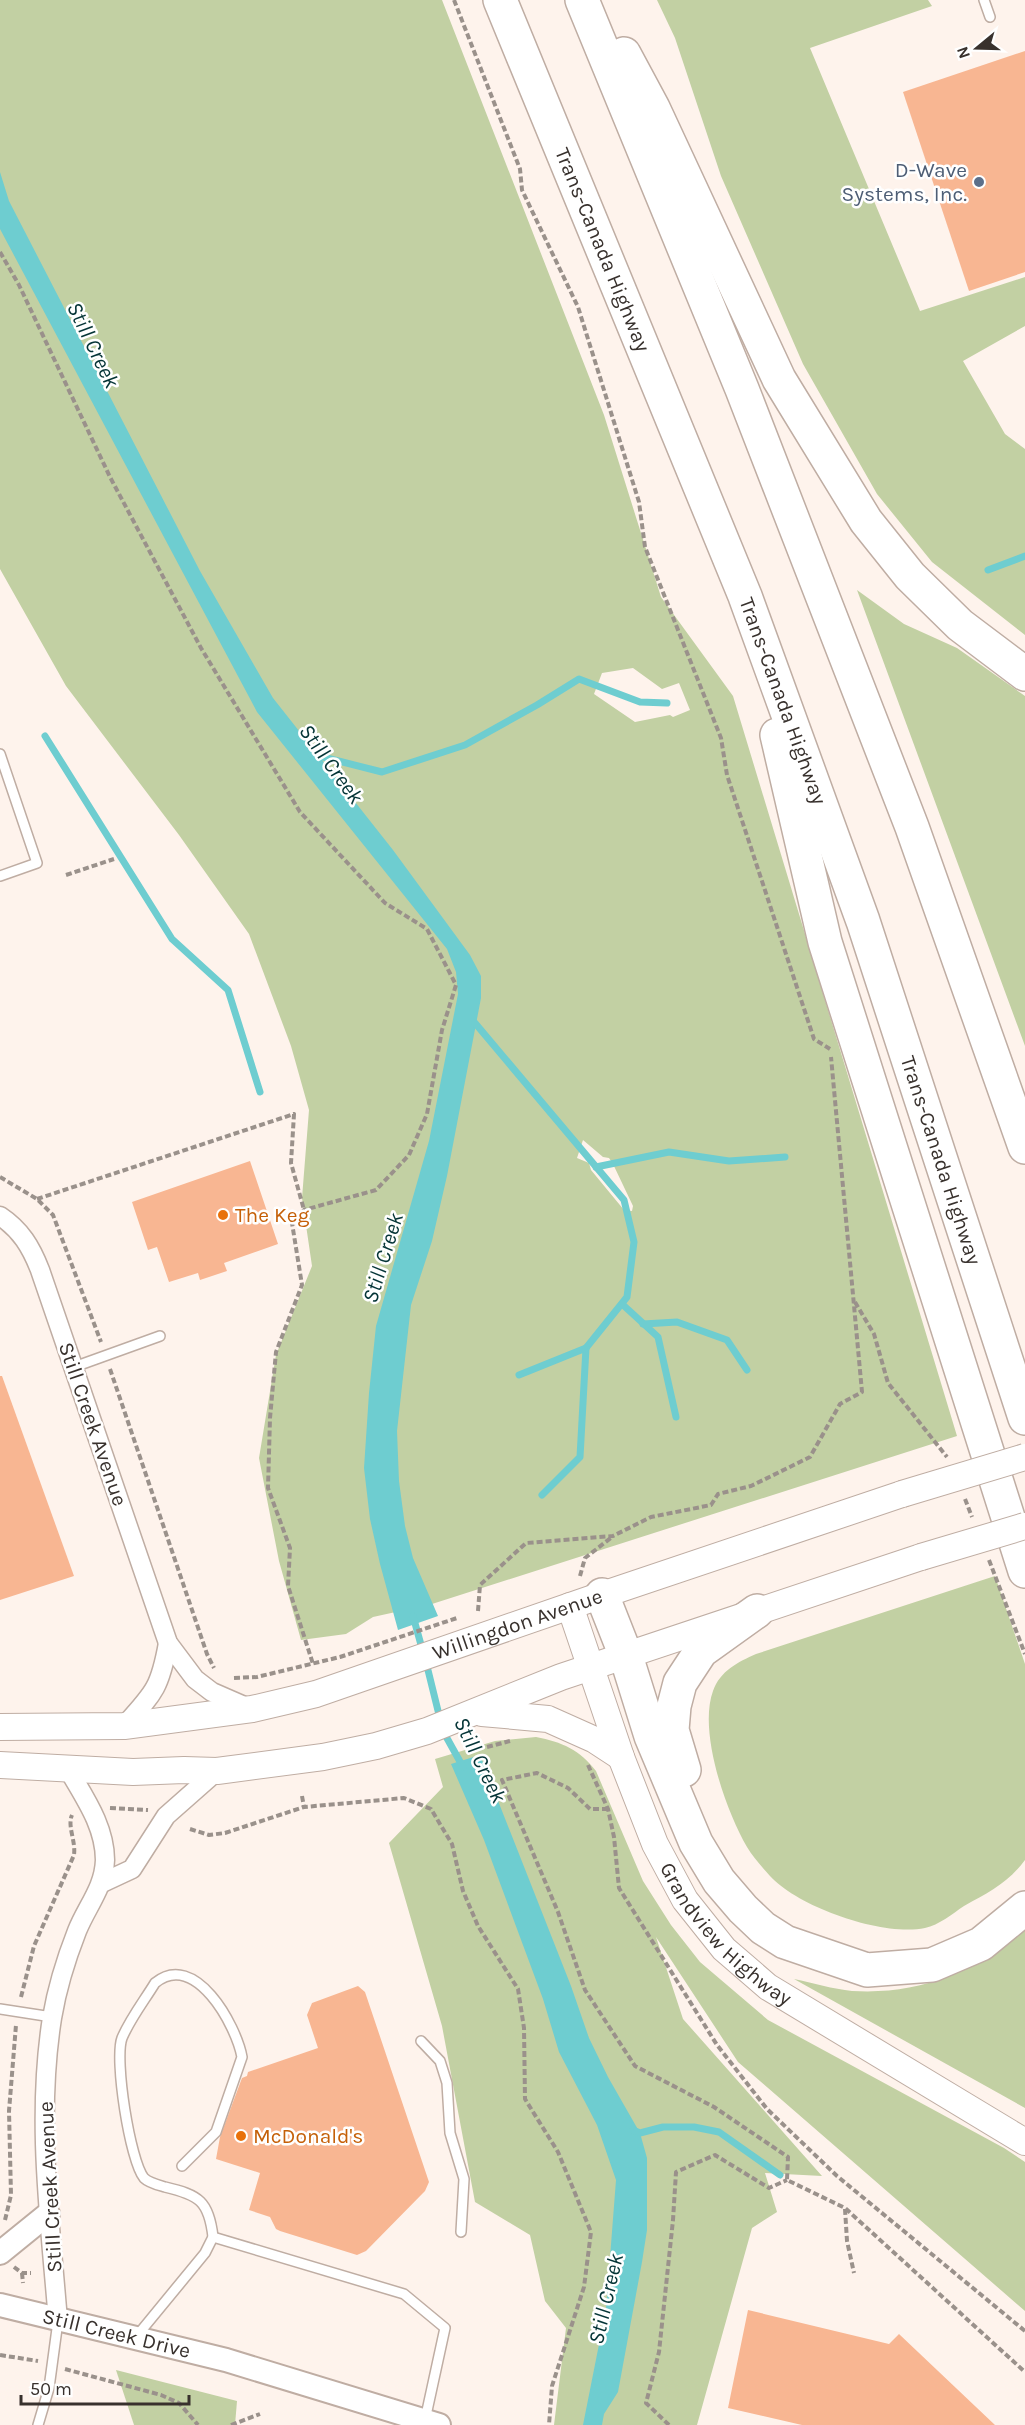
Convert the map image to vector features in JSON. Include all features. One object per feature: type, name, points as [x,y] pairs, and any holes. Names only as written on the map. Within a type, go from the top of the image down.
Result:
[{"type":"highway","name":"Trans-Canada Highway","points":[[500,0],[745,596],[863,921],[1025,1418]]},
{"type":"highway","points":[[582,0],[742,389],[908,816],[1025,1148]]},
{"type":"highway","points":[[595,0],[653,108],[779,379],[866,521],[910,576],[960,625],[1025,674]]},
{"type":"highway","points":[[745,596],[825,942],[1025,1571]]},
{"type":"highway","points":[[591,1585],[626,1656],[651,1736],[696,1843],[719,1881],[743,1909],[764,1928],[785,1942],[867,1970],[932,1965],[981,1944],[1025,1908]]},
{"type":"highway","points":[[696,1843],[687,1783],[672,1730],[680,1683],[701,1651],[758,1611]]},
{"type":"main road","name":"Willingdon Avenue","points":[[0,1727],[124,1726],[252,1709],[316,1694],[570,1606],[591,1585],[1025,1457]]},
{"type":"main road","points":[[0,1765],[133,1772],[217,1771],[323,1757],[376,1746],[427,1731],[589,1668],[921,1557],[1025,1526]]},
{"type":"main road","name":"Grandview Highway","points":[[570,1606],[621,1758],[655,1844],[685,1900],[724,1949],[768,1987],[1025,2142]]},
{"type":"main road","points":[[476,1712],[548,1719],[595,1740],[621,1758]]},
{"type":"street","name":"Still Creek Avenue","points":[[0,1216],[20,1232],[33,1254],[168,1643],[195,1679],[212,1692],[252,1709]]},
{"type":"street","name":"Still Creek Avenue","points":[[124,1726],[153,1695],[163,1673],[168,1643]]},
{"type":"street","name":"Still Creek Avenue","points":[[58,2321],[44,2148],[52,2016],[64,1968],[78,1929],[102,1883],[105,1859],[101,1833],[68,1768]]},
{"type":"street","points":[[102,1883],[132,1869],[166,1816],[217,1771]]},
{"type":"street","points":[[0,2253],[48,2214]]},
{"type":"street","name":"Still Creek Drive","points":[[0,2306],[226,2360],[432,2423]]},
{"type":"lane","points":[[984,0],[990,17]]},
{"type":"lane","points":[[0,754],[38,863],[0,876]]},
{"type":"lane","points":[[74,1367],[160,1336]]},
{"type":"lane","points":[[136,2338],[205,2253],[213,2237],[206,2208],[199,2199],[189,2193],[161,2186],[143,2176],[129,2138],[122,2091],[121,2040],[155,1983],[160,1978],[183,1974],[197,1981],[225,2016],[240,2045],[242,2057],[216,2132],[182,2166]]},
{"type":"lane","points":[[0,2009],[52,2016]]},
{"type":"lane","points":[[421,2041],[440,2061],[447,2083],[450,2133],[464,2179],[461,2232]]},
{"type":"lane","points":[[213,2237],[404,2294],[445,2328],[432,2423]]},
{"type":"lane","points":[[38,2425],[49,2388],[58,2321]]},
{"type":"path","points":[[454,0],[519,169],[522,190],[578,307],[639,502],[645,547],[721,738],[727,775],[814,1039],[830,1049],[862,1392],[840,1404],[810,1457],[751,1486],[718,1494],[711,1505],[651,1517],[613,1536],[585,1558],[591,1585]]},
{"type":"path","points":[[0,252],[19,285],[110,477],[190,628],[300,812],[385,903],[427,929],[456,985],[442,1029],[427,1114],[409,1155],[376,1190],[304,1210],[292,1223],[302,1285],[276,1352],[270,1418],[268,1488],[290,1548],[288,1586],[313,1664]]},
{"type":"path","points":[[66,875],[114,859]]},
{"type":"path","points":[[37,1200],[294,1114],[291,1163],[304,1210]]},
{"type":"path","points":[[0,1177],[37,1200],[52,1215],[100,1340]]},
{"type":"path","points":[[112,1374],[207,1654],[217,1670]]},
{"type":"path","points":[[478,1611],[480,1585],[526,1543],[613,1536]]},
{"type":"path","points":[[226,1676],[257,1677],[313,1664],[446,1621]]},
{"type":"path","points":[[487,1746],[512,1741]]},
{"type":"path","points":[[582,1759],[588,1765],[608,1809],[614,1837],[619,1888],[717,2045],[767,2109],[837,2176],[1025,2331]]},
{"type":"path","points":[[608,1809],[590,1809],[568,1788],[537,1773],[502,1780],[554,1901],[585,1990],[635,2066],[714,2106],[788,2157],[787,2180]]},
{"type":"path","points":[[302,1796],[304,1807]]},
{"type":"path","points":[[190,1828],[208,1835],[225,1833],[304,1807],[404,1798],[431,1809],[452,1844],[463,1891],[478,1926],[518,1989],[524,2028],[525,2099],[558,2152],[591,2232],[584,2287],[552,2386],[549,2425]]},
{"type":"path","points":[[107,1807],[158,1810]]},
{"type":"path","points":[[669,2425],[646,2403],[659,2352],[676,2172],[715,2155],[769,2188],[787,2180],[845,2208],[1025,2372]]},
{"type":"path","points":[[845,2208],[847,2241],[854,2273]]},
{"type":"path","points":[[23,2283],[22,2273],[31,2273]]},
{"type":"path","points":[[0,2355],[35,2360]]},
{"type":"path","points":[[85,2374],[161,2395],[179,2403],[198,2425]]},
{"type":"path","points":[[231,2425],[260,2414]]},
{"type":"green space","points":[[0,0],[442,0],[604,415],[661,597],[733,696],[957,1436],[432,1604],[373,1617],[346,1634],[301,1640],[279,1561],[259,1458],[276,1355],[312,1266],[302,1198],[309,1110],[291,1046],[249,934],[179,835],[66,686],[0,569]],"holes":[[[633,668],[662,689],[679,683],[690,710],[673,717],[670,715],[635,722],[594,694],[602,673]],[[583,1140],[603,1157],[609,1158],[633,1206],[632,1211],[624,1210],[591,1170],[589,1163],[577,1158]]]},
{"type":"green space","points":[[657,0],[928,0],[932,6],[810,48],[920,311],[1025,277],[1025,326],[963,361],[1005,434],[1025,449],[1025,635],[932,562],[877,494],[803,364],[721,176],[675,38]]},
{"type":"green space","points":[[857,590],[904,624],[957,648],[1025,696],[1025,1046]]},
{"type":"green space","points":[[995,1576],[1025,1664],[1025,1860],[997,1887],[940,1922],[925,1928],[907,1930],[865,1924],[820,1908],[783,1888],[767,1873],[747,1847],[731,1813],[716,1771],[709,1728],[709,1708],[713,1691],[720,1678],[736,1664],[756,1654]]},
{"type":"green space","points":[[536,1737],[570,1748],[596,1771],[643,1881],[671,1925],[700,1962],[768,2020],[1004,2148],[1025,2162],[1025,2311],[738,2062],[656,1937],[683,2019],[822,2176],[765,2173],[777,2212],[752,2228],[697,2425],[554,2425],[566,2328],[545,2301],[530,2235],[475,2202],[442,2026],[389,1843],[443,1787],[435,1759],[495,1741]]},
{"type":"green space","points":[[1025,1930],[1025,2108],[794,1979],[852,1991],[901,1989],[923,1985],[965,1969]]},
{"type":"green space","points":[[116,2370],[237,2401],[235,2425],[134,2425]]},
{"type":"water","points":[[0,172],[9,201],[200,571],[273,698],[393,850],[470,955],[481,976],[481,998],[447,1176],[432,1241],[411,1305],[397,1431],[399,1481],[405,1526],[413,1558],[438,1616],[398,1630],[370,1519],[364,1468],[369,1393],[376,1326],[429,1141],[458,994],[456,972],[447,949],[257,712],[0,229]]},
{"type":"water","points":[[480,1755],[571,1986],[589,2038],[640,2133],[647,2158],[647,2230],[642,2262],[618,2392],[604,2414],[602,2425],[583,2425],[606,2309],[616,2180],[597,2125],[559,2052],[543,1999],[484,1840],[451,1764]]},
{"type":"building","name":"D-Wave Systems, Inc.","points":[[1025,51],[1025,272],[969,291],[903,92]]},
{"type":"building","points":[[250,1161],[278,1244],[224,1263],[227,1271],[200,1280],[198,1273],[169,1282],[157,1247],[148,1250],[132,1202]]},
{"type":"building","points":[[0,1376],[2,1376],[74,1576],[0,1600]]},
{"type":"building","points":[[358,1986],[365,1992],[429,2182],[425,2191],[366,2251],[357,2255],[276,2229],[270,2217],[249,2210],[260,2173],[216,2159],[220,2137],[242,2078],[247,2076],[248,2072],[318,2048],[307,2015],[312,2003]]},
{"type":"building","points":[[748,2310],[889,2344],[899,2334],[995,2425],[802,2425],[728,2408]]},
{"type":"waterway","points":[[988,570],[1025,556]]},
{"type":"waterway","points":[[311,754],[382,772],[465,745],[579,679],[640,702],[667,703]]},
{"type":"waterway","points":[[45,736],[172,939],[228,990],[260,1092]]},
{"type":"waterway","points":[[475,1023],[624,1200],[634,1242],[627,1297],[586,1348],[580,1457],[542,1495]]},
{"type":"waterway","points":[[596,1167],[669,1152],[729,1161],[785,1157]]},
{"type":"waterway","points":[[622,1304],[658,1337],[676,1417]]},
{"type":"waterway","points":[[643,1324],[677,1322],[727,1340],[747,1370]]},
{"type":"waterway","points":[[519,1375],[586,1348]]},
{"type":"waterway","name":"Still Creek","points":[[413,1616],[423,1652]]},
{"type":"waterway","name":"Still Creek","points":[[426,1662],[443,1731],[463,1767]]},
{"type":"waterway","points":[[633,2130],[640,2133],[663,2127],[694,2127],[719,2132],[780,2175]]},
{"type":"place","name":"D-Wave Systems, Inc.","points":[[979,182]]},
{"type":"place","name":"The Keg","points":[[223,1215]]},
{"type":"place","name":"McDonald's","points":[[241,2136]]}]
